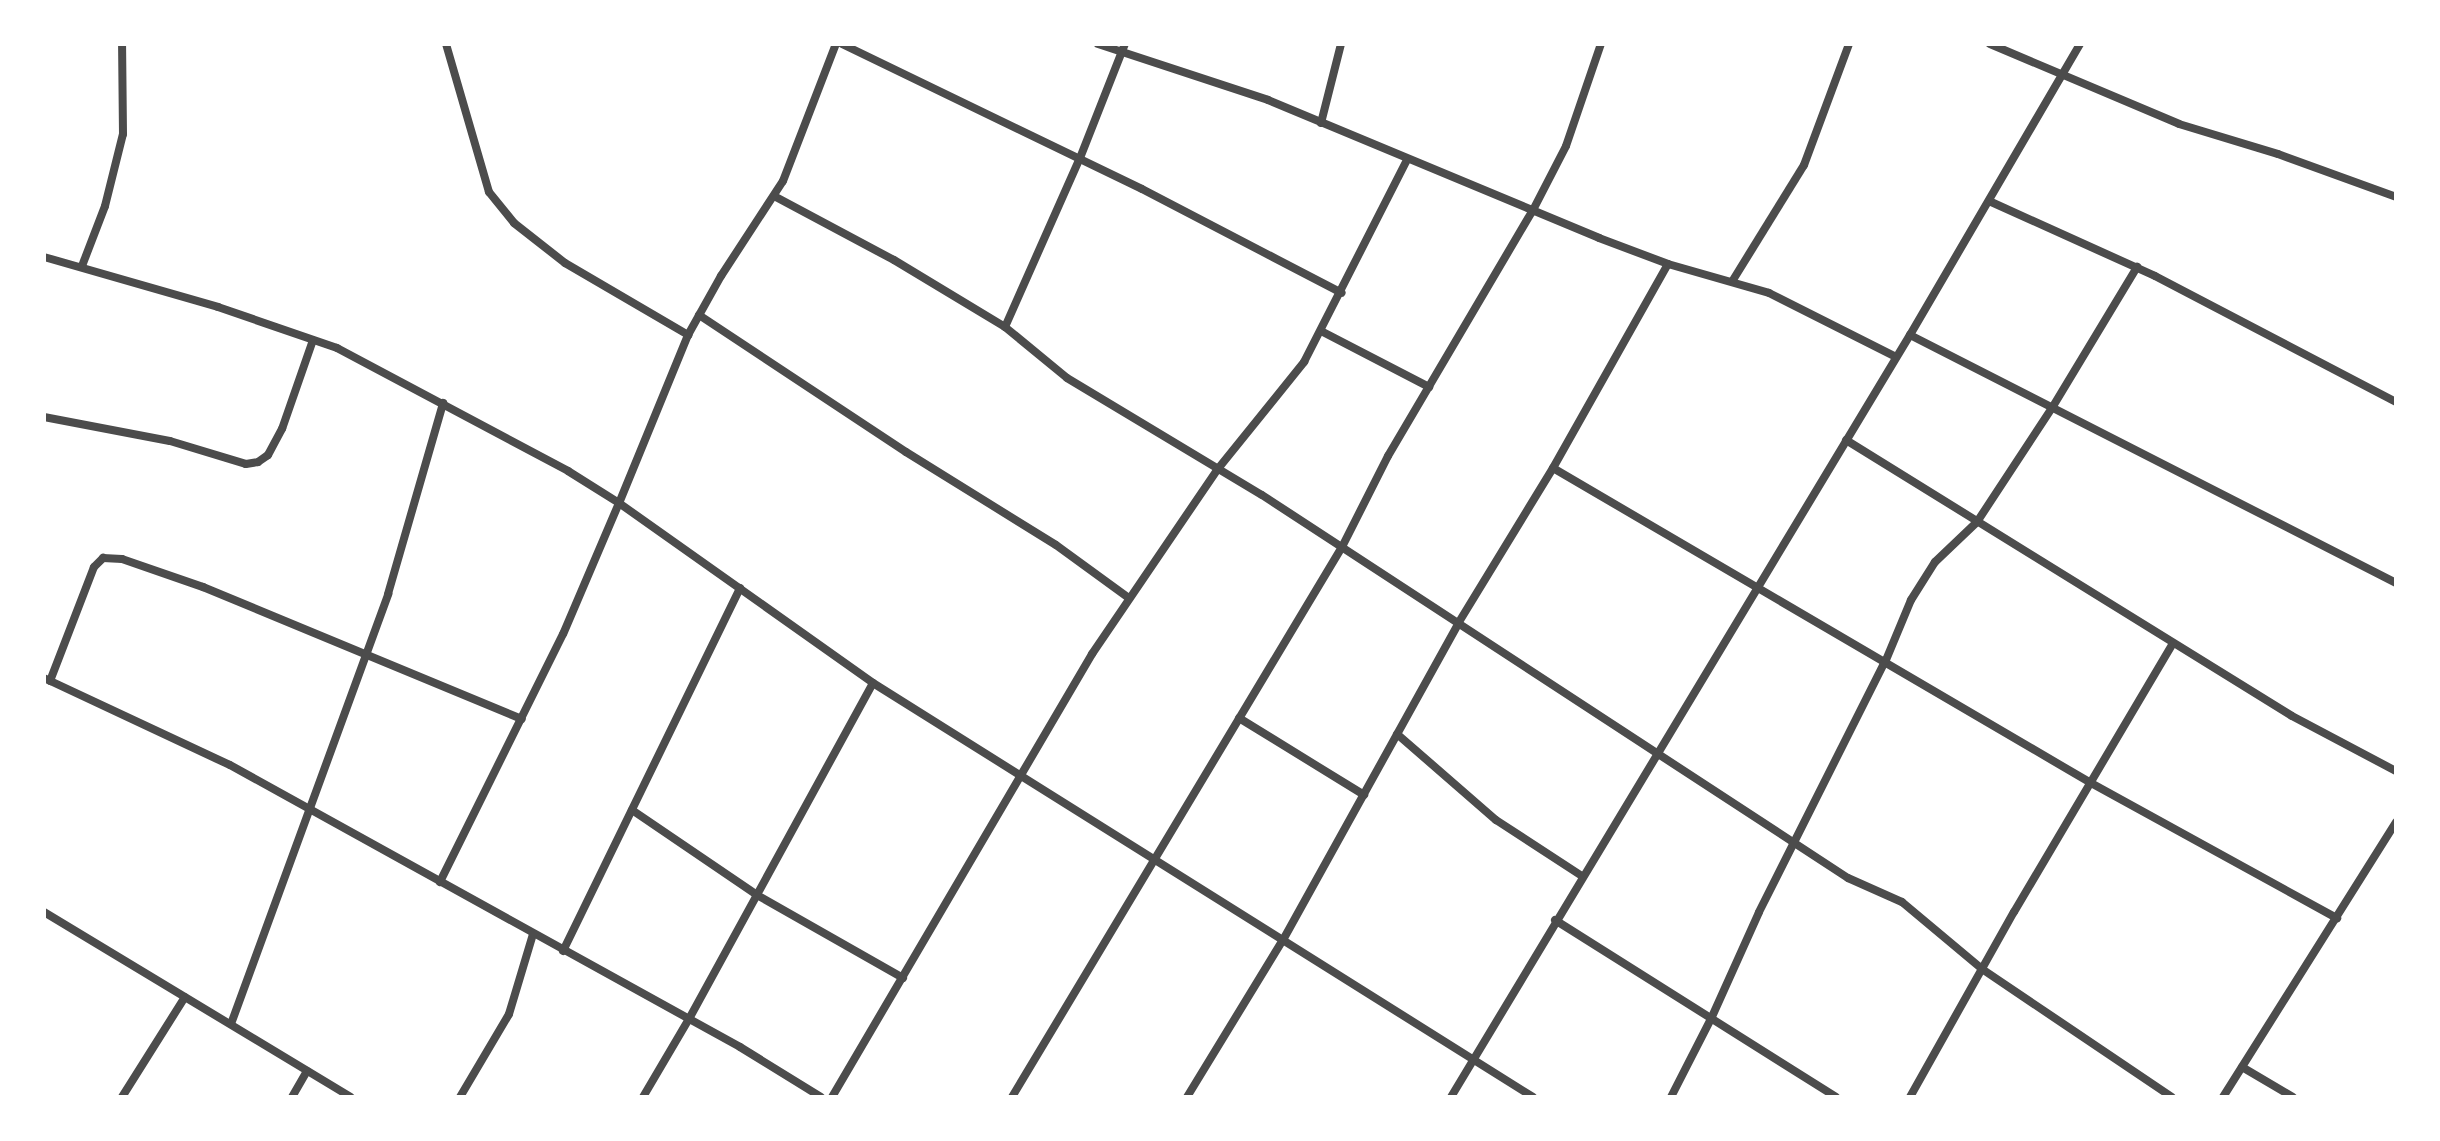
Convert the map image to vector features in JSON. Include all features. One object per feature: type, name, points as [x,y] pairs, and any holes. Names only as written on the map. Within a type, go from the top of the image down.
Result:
[{"type":"street","points":[[82,266],[105,206],[123,134],[122,44]]},
{"type":"street","points":[[446,44],[489,192],[514,223],[565,263],[688,335]]},
{"type":"street","points":[[440,882],[563,634],[688,335],[774,196],[839,44],[1080,158],[1342,293]]},
{"type":"street","points":[[1098,44],[1124,48],[1254,95],[1532,212],[1668,264],[1733,280],[1769,293],[1896,357]]},
{"type":"street","points":[[1321,123],[1341,44]]},
{"type":"street","points":[[1012,1097],[1342,547],[1429,387],[1532,212],[1566,146],[1601,44]]},
{"type":"street","points":[[1733,280],[1804,165],[1849,44]]},
{"type":"street","points":[[1990,44],[2061,77],[2179,124],[2278,154],[2396,197]]},
{"type":"street","points":[[1451,1097],[1910,335],[2080,44]]},
{"type":"street","points":[[1005,327],[1080,158],[1124,48]]},
{"type":"street","points":[[832,1097],[1092,654],[1217,470],[1279,396],[1321,331],[1407,160]]},
{"type":"street","points":[[774,196],[894,260],[1005,327],[1067,378],[1342,547],[1848,878],[1902,902],[1982,969],[2172,1097]]},
{"type":"street","points":[[1989,201],[2137,267],[2395,399]]},
{"type":"street","points":[[44,257],[82,266],[337,348],[443,403],[619,503],[873,683],[1533,1097]]},
{"type":"street","points":[[1187,1097],[1283,940],[1459,622],[1553,468],[1668,264]]},
{"type":"street","points":[[1671,1097],[1711,1019],[1759,912],[1886,660],[1911,600],[1935,562],[1977,522],[2052,408],[2137,267]]},
{"type":"street","points":[[699,315],[906,452],[1056,545],[1129,598]]},
{"type":"street","points":[[1321,331],[1429,387]]},
{"type":"street","points":[[1910,335],[2396,583]]},
{"type":"street","points":[[44,417],[170,441],[246,464],[258,462],[268,455],[282,429],[313,340]]},
{"type":"street","points":[[231,1024],[367,653],[414,511],[443,403]]},
{"type":"street","points":[[1846,440],[2292,716],[2396,771]]},
{"type":"street","points":[[1553,468],[1886,660],[2091,783],[2337,918]]},
{"type":"street","points":[[522,719],[203,587],[122,559],[103,558],[94,567],[47,679],[230,765],[689,1019],[821,1097]]},
{"type":"street","points":[[563,951],[740,588]]},
{"type":"street","points":[[1910,1097],[2173,643]]},
{"type":"street","points":[[643,1097],[873,683]]},
{"type":"street","points":[[1239,718],[1364,795]]},
{"type":"street","points":[[1397,734],[1496,820],[1582,876]]},
{"type":"street","points":[[632,810],[757,895],[903,978]]},
{"type":"street","points":[[2223,1097],[2396,822]]},
{"type":"street","points":[[44,912],[351,1097]]},
{"type":"street","points":[[1555,920],[1836,1097]]},
{"type":"street","points":[[460,1097],[509,1014],[533,934]]},
{"type":"street","points":[[122,1097],[185,997]]},
{"type":"street","points":[[2242,1067],[2293,1097]]},
{"type":"street","points":[[292,1097],[307,1071]]}]
